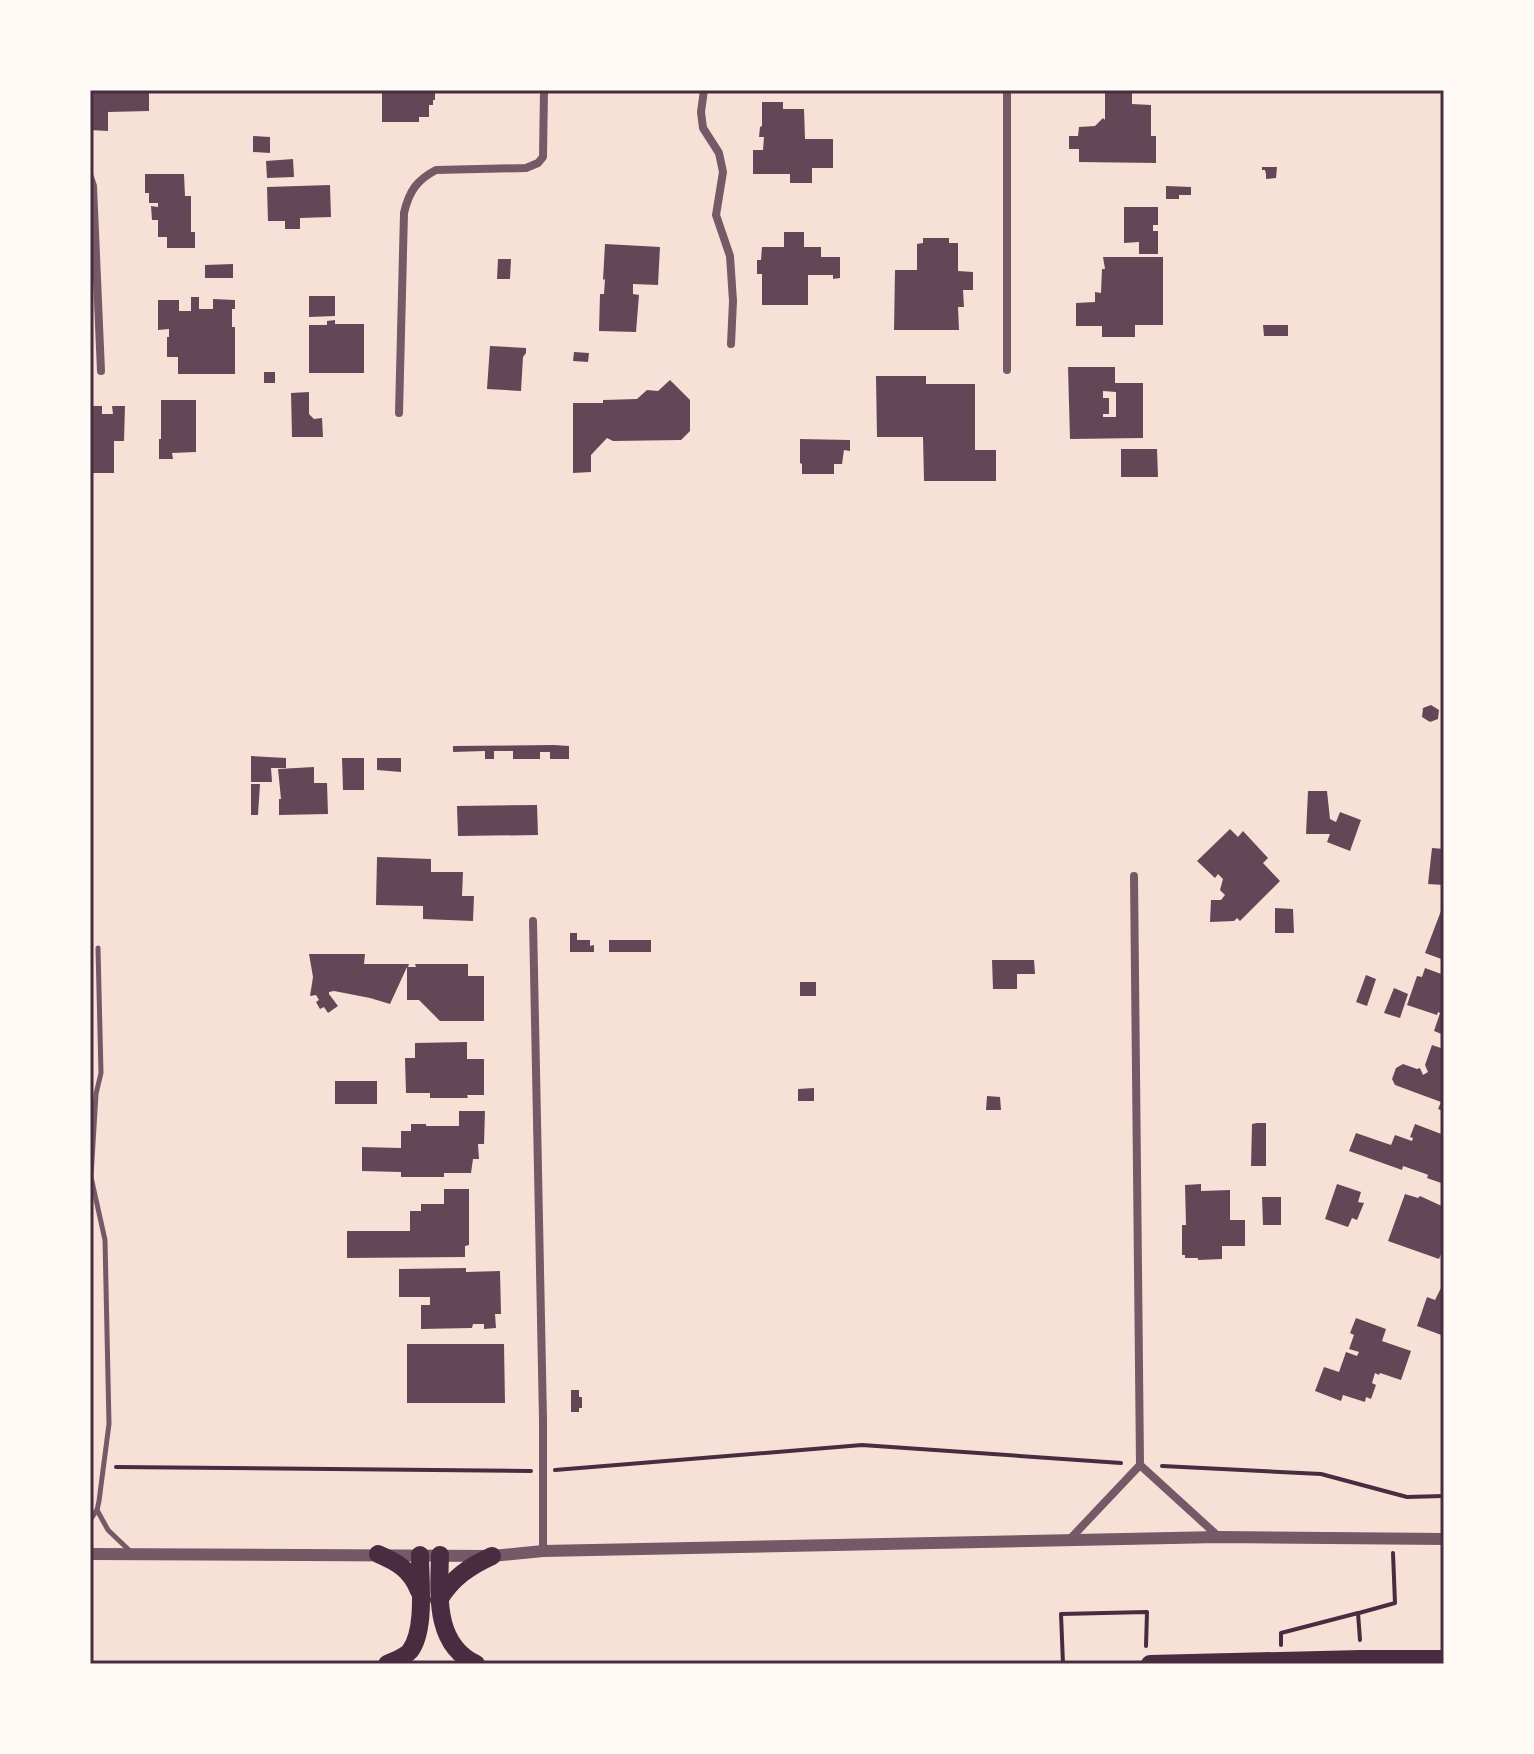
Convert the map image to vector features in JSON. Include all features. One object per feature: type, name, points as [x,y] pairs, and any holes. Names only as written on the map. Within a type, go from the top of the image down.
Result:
[{"type":"highway","points":[[378,1554],[405,1569],[430,1597]]},
{"type":"highway","points":[[420,1555],[430,1597],[453,1647],[463,1658],[476,1664]]},
{"type":"highway","points":[[387,1664],[405,1656],[411,1649],[430,1597],[440,1555]]},
{"type":"highway","points":[[430,1597],[492,1556]]},
{"type":"highway","points":[[1148,1658],[1444,1659]]},
{"type":"street","points":[[399,413],[404,213],[412,187],[436,170],[526,168],[538,163],[543,157],[544,90]]},
{"type":"street","points":[[704,90],[701,112],[703,128],[719,153],[723,172],[716,215],[730,256],[733,301],[731,344]]},
{"type":"street","points":[[1007,90],[1007,370]]},
{"type":"street","points":[[90,177],[93,186],[101,371]]},
{"type":"street","points":[[1069,1541],[1140,1465],[1134,876]]},
{"type":"street","points":[[533,921],[543,1551]]},
{"type":"street","points":[[1140,1465],[1219,1537]]},
{"type":"street","points":[[90,1554],[492,1556],[543,1551],[1219,1537],[1444,1539]]},
{"type":"lane","points":[[90,1520],[97,1510],[109,1424],[105,1240],[91,1177],[96,1094],[101,1073],[98,948]]},
{"type":"lane","points":[[97,1510],[108,1530],[133,1554]]},
{"type":"path","points":[[105,1467],[542,1471],[862,1445],[1140,1465],[1321,1474],[1407,1497],[1444,1496]]},
{"type":"path","points":[[1281,1633],[1395,1603],[1393,1538]]},
{"type":"path","points":[[1063,1664],[1061,1614],[1147,1612],[1148,1658]]},
{"type":"path","points":[[1358,1613],[1361,1659]]},
{"type":"building","points":[[90,90],[149,90],[149,111],[108,112],[108,131],[90,130]]},
{"type":"building","points":[[382,90],[435,90],[433,105],[429,105],[429,117],[419,117],[419,122],[382,122]]},
{"type":"building","points":[[1105,90],[1132,90],[1132,104],[1151,105],[1151,136],[1156,136],[1156,163],[1079,162],[1079,149],[1069,149],[1069,136],[1078,136],[1079,127],[1095,126],[1103,118],[1105,120]]},
{"type":"building","points":[[762,102],[783,102],[783,109],[804,109],[805,139],[833,139],[833,168],[812,168],[812,183],[790,183],[790,174],[753,174],[753,150],[763,150],[764,137],[759,137]]},
{"type":"building","points":[[253,136],[270,137],[270,153],[253,152]]},
{"type":"building","points":[[293,159],[294,177],[267,178],[266,161]]},
{"type":"building","points":[[1262,167],[1277,167],[1276,178],[1266,179]]},
{"type":"building","points":[[145,174],[184,174],[185,196],[191,196],[191,232],[195,232],[195,248],[167,248],[167,237],[158,237],[158,220],[152,220],[151,206],[158,207],[158,203],[149,203],[149,193],[145,193]]},
{"type":"building","points":[[330,185],[331,217],[300,218],[300,229],[285,229],[285,221],[268,221],[267,187]]},
{"type":"building","points":[[1166,186],[1191,187],[1191,195],[1166,199]]},
{"type":"building","points":[[1124,207],[1158,207],[1158,225],[1153,225],[1153,231],[1158,231],[1158,254],[1139,254],[1139,242],[1124,243]]},
{"type":"building","points":[[784,232],[804,232],[804,247],[821,247],[821,257],[840,257],[840,278],[808,275],[808,305],[762,305],[762,274],[757,274],[757,260],[761,260],[762,247],[784,247]]},
{"type":"building","points":[[923,238],[949,238],[949,243],[958,243],[958,271],[973,272],[973,290],[963,290],[964,307],[958,307],[959,330],[894,330],[895,270],[917,270],[917,244],[923,243]]},
{"type":"building","points":[[605,244],[660,247],[658,285],[633,284],[633,294],[639,295],[636,332],[599,331],[600,294],[604,294]]},
{"type":"building","points":[[1103,257],[1163,257],[1163,325],[1135,325],[1135,337],[1102,337],[1102,326],[1076,326],[1076,303],[1095,302],[1095,292],[1101,293],[1102,269],[1105,269]]},
{"type":"building","points":[[498,259],[511,259],[510,279],[497,279]]},
{"type":"building","points":[[233,264],[233,278],[205,278],[205,265]]},
{"type":"building","points":[[309,296],[335,296],[335,316],[309,317]]},
{"type":"building","points":[[191,297],[199,297],[199,309],[213,309],[213,299],[235,300],[232,327],[235,327],[235,374],[178,374],[178,357],[167,357],[169,329],[158,330],[158,300],[179,300],[179,311],[191,311]]},
{"type":"building","points":[[335,320],[335,324],[364,324],[364,373],[309,373],[309,325],[327,325],[327,321]]},
{"type":"building","points":[[1263,325],[1288,325],[1288,336],[1264,336]]},
{"type":"building","points":[[490,346],[526,348],[521,391],[487,389]]},
{"type":"building","points":[[574,352],[589,353],[588,362],[573,361]]},
{"type":"building","points":[[1068,367],[1115,367],[1115,383],[1143,383],[1143,438],[1070,439]],"holes":[[[1103,391],[1116,392],[1116,417],[1103,417],[1103,414],[1109,414],[1109,398],[1103,398]]]},
{"type":"building","points":[[264,372],[275,372],[275,383],[264,383]]},
{"type":"building","points":[[876,376],[926,376],[926,384],[975,384],[975,450],[996,450],[996,481],[924,481],[923,437],[877,437]]},
{"type":"building","points":[[670,380],[690,400],[690,431],[681,440],[613,441],[607,438],[591,455],[591,472],[573,473],[573,403],[637,399],[647,390],[658,391]]},
{"type":"building","points":[[309,392],[309,414],[314,419],[322,418],[323,437],[292,437],[291,393]]},
{"type":"building","points":[[161,400],[196,400],[196,452],[172,453],[173,459],[159,459]]},
{"type":"building","points":[[90,406],[102,406],[102,414],[113,414],[112,406],[125,406],[124,441],[114,441],[114,473],[90,473]]},
{"type":"building","points":[[800,439],[850,440],[850,451],[844,450],[842,464],[834,464],[834,474],[802,474]]},
{"type":"building","points":[[1121,449],[1157,449],[1158,477],[1121,477]]},
{"type":"building","points":[[1431,705],[1439,710],[1438,719],[1430,722],[1422,717],[1423,708]]},
{"type":"building","points":[[453,746],[569,746],[569,759],[550,759],[550,752],[540,752],[540,759],[513,759],[513,751],[494,751],[494,759],[485,759],[485,751],[453,752]]},
{"type":"building","points":[[251,756],[286,758],[286,768],[271,768],[272,782],[251,782]]},
{"type":"building","points":[[342,758],[364,758],[364,790],[343,790]]},
{"type":"building","points":[[377,758],[401,758],[401,772],[377,770]]},
{"type":"building","points":[[314,767],[314,783],[327,783],[328,814],[279,815],[278,769]]},
{"type":"building","points":[[251,784],[260,784],[258,815],[251,815]]},
{"type":"building","points":[[1308,791],[1327,791],[1330,819],[1336,822],[1340,812],[1361,820],[1350,851],[1327,842],[1330,834],[1306,834]]},
{"type":"building","points":[[537,805],[538,835],[458,836],[457,806]]},
{"type":"building","points":[[1230,829],[1238,837],[1243,831],[1268,858],[1263,863],[1280,881],[1240,921],[1237,918],[1234,921],[1210,922],[1211,900],[1221,900],[1225,895],[1220,890],[1223,879],[1218,874],[1215,878],[1197,861]]},
{"type":"building","points":[[1432,848],[1444,849],[1444,885],[1428,884]]},
{"type":"building","points":[[377,857],[431,859],[431,872],[463,872],[462,896],[474,896],[473,921],[423,919],[423,906],[376,905]]},
{"type":"building","points":[[1444,903],[1444,960],[1425,953]]},
{"type":"building","points":[[1275,908],[1293,909],[1294,933],[1275,933]]},
{"type":"building","points":[[570,933],[577,933],[577,940],[590,940],[594,952],[570,952]]},
{"type":"building","points":[[609,940],[651,940],[651,952],[609,952]]},
{"type":"building","points":[[309,954],[365,954],[364,964],[409,964],[408,967],[416,967],[415,964],[468,964],[468,976],[484,976],[484,1021],[440,1021],[419,1000],[407,1000],[407,967],[390,1004],[334,991],[329,994],[338,1006],[328,1013],[324,1007],[320,1009],[316,995],[310,996],[313,977]]},
{"type":"building","points":[[992,960],[1034,960],[1035,974],[1017,974],[1017,989],[993,989]]},
{"type":"building","points":[[1425,968],[1444,975],[1444,1035],[1434,1031],[1440,1013],[1437,1015],[1407,1005],[1417,976],[1422,977]]},
{"type":"building","points":[[1366,975],[1376,979],[1367,1006],[1356,1002]]},
{"type":"building","points":[[800,982],[816,982],[816,996],[800,996]]},
{"type":"building","points":[[1394,988],[1408,994],[1400,1018],[1384,1013]]},
{"type":"building","points":[[467,1042],[467,1059],[484,1059],[484,1095],[430,1098],[430,1093],[406,1093],[405,1058],[415,1058],[415,1043]]},
{"type":"building","points":[[1432,1045],[1444,1049],[1444,1111],[1438,1109],[1441,1102],[1395,1085],[1392,1079],[1396,1068],[1403,1064],[1420,1068],[1423,1075],[1428,1072],[1425,1065]]},
{"type":"building","points":[[335,1081],[377,1081],[377,1104],[335,1104]]},
{"type":"building","points":[[814,1088],[814,1101],[798,1101],[798,1089]]},
{"type":"building","points":[[987,1096],[1000,1097],[1001,1110],[986,1110]]},
{"type":"building","points":[[459,1111],[485,1111],[484,1144],[478,1144],[479,1159],[473,1159],[471,1173],[444,1173],[444,1177],[401,1177],[401,1172],[362,1171],[362,1147],[401,1148],[401,1131],[411,1131],[411,1124],[459,1126]]},
{"type":"building","points":[[1266,1123],[1266,1166],[1251,1166],[1252,1124]]},
{"type":"building","points":[[1415,1124],[1444,1135],[1444,1184],[1403,1166],[1402,1170],[1349,1151],[1356,1133],[1391,1145],[1395,1135],[1412,1141],[1410,1137]]},
{"type":"building","points":[[1201,1184],[1201,1191],[1230,1190],[1230,1220],[1245,1220],[1245,1246],[1222,1246],[1222,1259],[1198,1260],[1182,1255],[1182,1225],[1186,1225],[1185,1185]]},
{"type":"building","points":[[1337,1184],[1361,1192],[1358,1202],[1364,1203],[1357,1220],[1352,1218],[1348,1227],[1325,1219]]},
{"type":"building","points":[[444,1189],[469,1189],[469,1245],[465,1246],[465,1257],[347,1258],[347,1231],[410,1231],[410,1211],[421,1211],[421,1204],[444,1204]]},
{"type":"building","points":[[1405,1194],[1420,1196],[1444,1207],[1444,1247],[1439,1259],[1388,1241]]},
{"type":"building","points":[[1262,1197],[1281,1197],[1281,1225],[1263,1225]]},
{"type":"building","points":[[466,1268],[466,1272],[500,1271],[501,1314],[495,1314],[496,1328],[484,1329],[484,1324],[473,1324],[472,1328],[421,1329],[421,1305],[430,1305],[430,1297],[399,1297],[399,1269]]},
{"type":"building","points":[[1444,1282],[1444,1336],[1417,1326],[1427,1297],[1435,1300]]},
{"type":"building","points":[[1356,1318],[1386,1329],[1382,1341],[1411,1351],[1401,1380],[1375,1373],[1372,1383],[1376,1385],[1371,1399],[1366,1397],[1365,1402],[1343,1395],[1341,1401],[1315,1391],[1324,1367],[1339,1372],[1346,1352],[1357,1356],[1359,1352],[1349,1349],[1354,1335],[1350,1333]]},
{"type":"building","points":[[407,1344],[504,1344],[505,1403],[407,1403]]},
{"type":"building","points":[[571,1390],[579,1390],[579,1397],[582,1397],[579,1412],[571,1412]]}]
